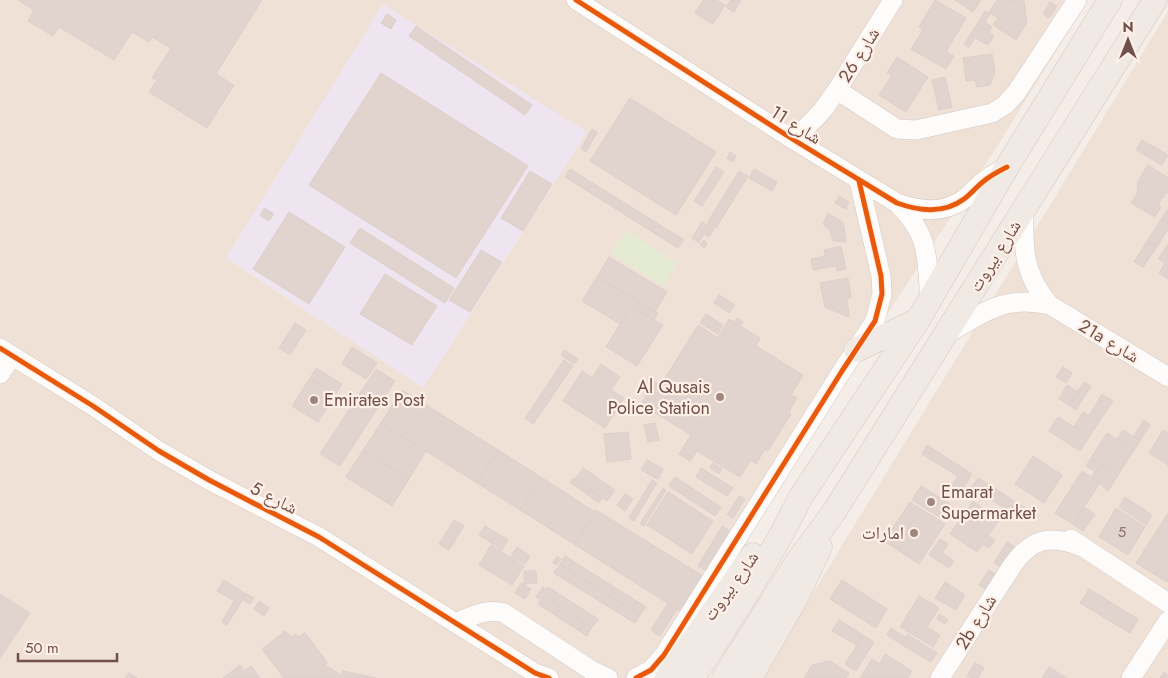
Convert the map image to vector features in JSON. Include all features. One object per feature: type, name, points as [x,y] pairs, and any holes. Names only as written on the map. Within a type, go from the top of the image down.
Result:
[{"type":"main road","name":"شارع بيروت","points":[[673,671],[775,546],[800,498],[924,310],[1110,0]]},
{"type":"main road","name":"شارع بيروت","points":[[724,678],[788,576],[834,512],[1155,0]]},
{"type":"main road","points":[[856,350],[924,310]]},
{"type":"main road","name":"شارع بيروت","points":[[750,678],[797,596],[822,543],[834,512]]},
{"type":"street","name":"شارع 11","points":[[576,0],[801,145],[897,203],[926,210],[952,206],[963,200],[985,180],[1008,168]]},
{"type":"street","name":"شارع 26","points":[[801,145],[893,0]]},
{"type":"street","points":[[837,90],[892,126],[903,130],[916,130],[1000,110],[1016,94],[1077,0]]},
{"type":"street","points":[[636,678],[651,670],[673,671],[856,350],[875,321],[882,294],[879,267],[859,181]]},
{"type":"street","name":"شارع 11","points":[[897,203],[914,222],[925,245],[928,258],[924,310]]},
{"type":"street","name":"21a شارع","points":[[1024,210],[1024,248],[1029,273],[1034,285],[1050,305],[1168,377]]},
{"type":"street","name":"21a شارع","points":[[947,334],[983,313],[1010,302],[1024,301],[1050,305]]},
{"type":"street","points":[[0,374],[6,352]]},
{"type":"street","name":"شارع 5","points":[[6,352],[93,406],[159,451],[209,480],[313,533],[541,676]]},
{"type":"street","name":"2b شارع","points":[[940,678],[1012,566],[1026,540],[1044,532],[1063,534],[1168,603]]},
{"type":"street","points":[[455,623],[484,611],[491,610],[504,613],[579,670],[608,678]]},
{"type":"street","points":[[1131,678],[1168,621]]},
{"type":"shaded area","points":[[0,0],[1088,0],[996,148],[649,678],[0,678]]},
{"type":"shaded area","points":[[383,4],[587,132],[423,388],[226,258]]},
{"type":"shaded area","points":[[1168,11],[1168,678],[761,678],[1116,97]]},
{"type":"green space","points":[[626,231],[677,263],[663,287],[611,253]]},
{"type":"building","points":[[18,0],[262,0],[216,74],[234,85],[207,128],[149,92],[157,80],[152,78],[171,48],[152,37],[149,42],[132,32],[114,60],[59,27],[53,36],[28,21],[34,10]]},
{"type":"building","points":[[703,0],[716,0],[725,5],[713,24],[695,13]]},
{"type":"building","points":[[731,0],[741,0],[734,12],[726,7]]},
{"type":"building","points":[[935,0],[966,18],[946,52],[954,56],[946,69],[911,49],[923,30],[919,27]]},
{"type":"building","points":[[955,0],[981,0],[973,12]]},
{"type":"building","points":[[997,0],[1024,1],[1027,23],[1016,40],[993,25],[998,18],[989,12]]},
{"type":"building","points":[[1050,2],[1057,6],[1049,18],[1043,14]]},
{"type":"building","points":[[985,11],[990,14],[985,22],[992,27],[989,32],[977,24]]},
{"type":"building","points":[[387,14],[396,20],[391,29],[381,23]]},
{"type":"building","points":[[977,24],[994,36],[988,45],[975,38],[969,47],[964,44]]},
{"type":"building","points":[[416,26],[532,105],[525,115],[409,36]]},
{"type":"building","points":[[992,54],[995,72],[990,85],[977,87],[975,80],[966,81],[963,58]]},
{"type":"building","points":[[897,57],[928,77],[906,112],[879,95],[892,75],[887,73]]},
{"type":"building","points":[[381,73],[528,166],[456,278],[309,185]]},
{"type":"building","points":[[945,77],[952,107],[939,110],[932,80]]},
{"type":"building","points":[[630,98],[716,152],[676,215],[590,161]]},
{"type":"building","points":[[592,129],[597,132],[586,152],[581,149]]},
{"type":"building","points":[[1142,140],[1168,155],[1162,165],[1136,150]]},
{"type":"building","points":[[730,152],[736,156],[733,162],[727,158]]},
{"type":"building","points":[[1148,165],[1168,178],[1168,193],[1166,192],[1158,205],[1161,207],[1155,217],[1131,203],[1137,194],[1138,181]]},
{"type":"building","points":[[716,167],[724,172],[702,206],[694,201]]},
{"type":"building","points":[[570,169],[684,240],[678,248],[565,177]]},
{"type":"building","points":[[754,169],[777,182],[772,191],[749,178]]},
{"type":"building","points":[[530,171],[552,184],[523,231],[501,218]]},
{"type":"building","points":[[739,171],[748,176],[716,228],[707,223]]},
{"type":"building","points":[[839,196],[849,202],[846,209],[835,203]]},
{"type":"building","points":[[264,208],[274,214],[269,221],[260,216]]},
{"type":"building","points":[[1168,209],[1168,229],[1157,247],[1147,241]]},
{"type":"building","points":[[289,212],[345,247],[309,304],[253,269]]},
{"type":"building","points":[[828,213],[843,222],[846,242],[833,241],[830,231],[823,224]]},
{"type":"building","points":[[702,222],[714,229],[709,237],[704,234],[699,243],[692,238]]},
{"type":"building","points":[[360,228],[454,288],[445,303],[350,243]]},
{"type":"building","points":[[704,240],[707,243],[704,248],[700,245]]},
{"type":"building","points":[[1147,241],[1157,247],[1143,267],[1134,262]]},
{"type":"building","points":[[1168,244],[1168,279],[1159,273],[1165,263],[1158,259]]},
{"type":"building","points":[[841,246],[846,269],[837,271],[836,266],[813,270],[811,259],[825,256],[824,250]]},
{"type":"building","points":[[481,250],[502,262],[470,312],[449,300]]},
{"type":"building","points":[[609,257],[667,292],[655,312],[597,277]]},
{"type":"building","points":[[385,274],[437,306],[412,345],[360,314]]},
{"type":"building","points":[[597,277],[658,313],[654,320],[631,306],[620,324],[582,301]]},
{"type":"building","points":[[848,278],[851,298],[847,299],[849,317],[825,307],[820,283]]},
{"type":"building","points":[[719,295],[735,305],[729,313],[714,303]]},
{"type":"building","points":[[631,306],[663,325],[637,366],[606,347]]},
{"type":"building","points":[[706,314],[723,325],[718,334],[700,323]]},
{"type":"building","points":[[737,318],[743,322],[741,325],[735,322]]},
{"type":"building","name":"Al Qusais Police Station","points":[[729,319],[760,338],[756,346],[803,375],[791,395],[797,398],[789,412],[791,414],[768,451],[765,449],[756,464],[751,460],[740,477],[697,451],[690,461],[679,454],[691,435],[641,404],[655,382],[661,385],[698,325],[718,338]]},
{"type":"building","points":[[295,323],[306,330],[290,355],[279,348]]},
{"type":"building","points":[[352,347],[377,363],[366,379],[342,364]]},
{"type":"building","points":[[564,350],[578,359],[574,364],[561,355]]},
{"type":"building","points":[[564,360],[573,366],[533,424],[525,418]]},
{"type":"building","points":[[601,364],[620,377],[611,390],[624,398],[605,428],[563,401],[582,371],[592,378]]},
{"type":"building","points":[[1063,367],[1072,373],[1066,383],[1056,377]]},
{"type":"building","points":[[316,368],[342,384],[336,394],[310,378]]},
{"type":"building","points":[[376,369],[395,381],[340,466],[320,454]]},
{"type":"building","name":"Emirates Post","points":[[310,378],[336,394],[318,422],[292,406]]},
{"type":"building","points":[[1084,382],[1091,386],[1076,410],[1069,405]]},
{"type":"building","points":[[1067,385],[1078,392],[1069,405],[1059,399]]},
{"type":"building","points":[[402,390],[498,450],[477,483],[381,423]]},
{"type":"building","points":[[1102,394],[1113,401],[1099,422],[1089,416]]},
{"type":"building","points":[[1083,412],[1099,422],[1080,451],[1049,431],[1058,417],[1074,427]]},
{"type":"building","points":[[1144,420],[1150,425],[1140,441],[1133,437]]},
{"type":"building","points":[[381,423],[426,451],[409,479],[363,450]]},
{"type":"building","points":[[655,423],[659,440],[648,442],[644,425]]},
{"type":"building","points":[[1123,430],[1140,441],[1134,450],[1117,439]]},
{"type":"building","points":[[1163,430],[1168,433],[1168,465],[1149,453]]},
{"type":"building","points":[[628,432],[631,459],[607,462],[604,434]]},
{"type":"building","points":[[1107,433],[1134,450],[1118,475],[1091,458]]},
{"type":"building","points":[[927,445],[972,474],[960,493],[947,493],[958,476],[922,454]]},
{"type":"building","points":[[363,450],[409,479],[392,506],[346,477]]},
{"type":"building","points":[[498,450],[541,477],[520,510],[477,483]]},
{"type":"building","points":[[1033,456],[1062,475],[1044,503],[1015,484]]},
{"type":"building","points":[[1091,458],[1103,466],[1098,473],[1086,466]]},
{"type":"building","points":[[647,460],[663,469],[658,479],[641,470]]},
{"type":"building","points":[[713,463],[722,469],[719,474],[710,468]]},
{"type":"building","points":[[1103,466],[1118,475],[1108,491],[1092,477],[1095,471],[1098,473]]},
{"type":"building","points":[[583,468],[615,490],[607,501],[575,479]]},
{"type":"building","points":[[701,468],[733,488],[727,496],[696,477]]},
{"type":"building","points":[[1082,471],[1100,483],[1073,524],[1055,513]]},
{"type":"building","points":[[541,477],[595,512],[574,544],[520,510]]},
{"type":"building","points":[[675,477],[721,507],[715,516],[669,486]]},
{"type":"building","points":[[573,478],[602,498],[599,503],[570,482]]},
{"type":"building","points":[[978,478],[988,484],[982,494],[979,492],[975,498],[968,493]]},
{"type":"building","points":[[652,480],[657,483],[634,521],[629,518]]},
{"type":"building","points":[[990,485],[1011,499],[1004,508],[984,495]]},
{"type":"building","name":"Emarat Supermarket","points":[[921,486],[950,504],[941,518],[912,500]]},
{"type":"building","points":[[663,488],[666,490],[644,526],[640,524]]},
{"type":"building","points":[[668,492],[713,521],[692,554],[647,525]]},
{"type":"building","points":[[625,494],[633,499],[625,511],[617,505]]},
{"type":"building","points":[[739,496],[745,499],[733,518],[727,515]]},
{"type":"building","points":[[1125,497],[1152,515],[1146,525],[1119,507]]},
{"type":"building","points":[[1011,499],[1030,511],[1023,521],[1004,508]]},
{"type":"building","points":[[973,501],[999,520],[988,536],[995,540],[989,548],[983,544],[977,552],[950,534]]},
{"type":"building","name":"امارات","points":[[910,502],[945,524],[919,564],[884,541]]},
{"type":"building","points":[[1084,507],[1095,514],[1083,531],[1073,524]]},
{"type":"building","points":[[1116,508],[1145,527],[1128,555],[1099,537]]},
{"type":"building","points":[[596,510],[703,576],[680,611],[574,544]]},
{"type":"building","points":[[1168,513],[1168,581],[1167,582],[1136,563]]},
{"type":"building","points":[[454,520],[464,526],[449,550],[439,544]]},
{"type":"building","points":[[485,526],[508,540],[502,550],[479,535]]},
{"type":"building","points":[[722,526],[731,532],[707,571],[698,566]]},
{"type":"building","points":[[940,539],[948,544],[942,553],[954,561],[949,568],[929,555]]},
{"type":"building","points":[[1007,542],[1016,548],[1004,568],[994,563]]},
{"type":"building","points":[[491,545],[524,566],[512,585],[479,565]]},
{"type":"building","points":[[517,547],[530,556],[525,564],[511,556]]},
{"type":"building","points":[[557,556],[561,559],[556,565],[553,563]]},
{"type":"building","points":[[565,556],[646,607],[640,615],[560,564]]},
{"type":"building","points":[[560,564],[640,615],[635,623],[554,573]]},
{"type":"building","points":[[989,570],[999,577],[989,591],[979,585]]},
{"type":"building","points":[[524,571],[536,571],[537,583],[524,584]]},
{"type":"building","points":[[224,580],[246,594],[227,625],[222,622],[234,601],[217,591]]},
{"type":"building","points":[[842,580],[887,609],[876,628],[830,599]]},
{"type":"building","points":[[945,582],[965,595],[956,610],[935,598]]},
{"type":"building","points":[[521,583],[531,589],[525,599],[515,593]]},
{"type":"building","points":[[543,587],[546,589],[539,599],[536,597]]},
{"type":"building","points":[[548,587],[598,619],[592,627],[543,596]]},
{"type":"building","points":[[1089,589],[1138,619],[1130,633],[1080,603]]},
{"type":"building","points":[[0,594],[30,613],[0,658]]},
{"type":"building","points":[[247,594],[254,598],[250,604],[243,600]]},
{"type":"building","points":[[543,596],[592,627],[587,636],[538,604]]},
{"type":"building","points":[[919,596],[939,608],[927,627],[940,635],[933,647],[900,627]]},
{"type":"building","points":[[259,601],[269,608],[264,616],[254,609]]},
{"type":"building","points":[[668,603],[677,609],[660,636],[651,630]]},
{"type":"building","points":[[939,614],[948,620],[945,624],[937,619]]},
{"type":"building","points":[[839,620],[863,635],[857,645],[832,631]]},
{"type":"building","points":[[891,628],[905,637],[901,644],[887,635]]},
{"type":"building","points":[[285,631],[292,637],[296,634],[298,637],[305,633],[327,662],[325,665],[341,675],[343,671],[376,678],[284,678],[262,649]]},
{"type":"building","points":[[907,634],[937,653],[931,662],[901,644]]},
{"type":"building","points":[[863,635],[874,642],[856,671],[845,664]]},
{"type":"building","points":[[885,654],[912,671],[908,678],[860,678],[872,659],[880,664]]},
{"type":"building","points":[[830,661],[849,673],[846,678],[804,678],[812,665]]},
{"type":"building","points":[[975,663],[984,668],[978,678],[971,678],[967,676]]},
{"type":"building","points":[[240,665],[245,671],[251,666],[260,678],[223,678]]},
{"type":"building","points":[[1049,667],[1067,678],[1042,678]]},
{"type":"building","points":[[1164,672],[1168,675],[1168,678],[1160,678]]},
{"type":"building","points":[[129,673],[137,678],[125,678]]},
{"type":"cycle path","points":[[576,0],[794,140],[897,203],[931,210],[948,207],[964,199],[995,173],[1007,167]]},
{"type":"cycle path","points":[[636,678],[651,670],[664,655],[875,321],[882,294],[881,276],[859,181]]},
{"type":"cycle path","points":[[0,348],[93,406],[159,451],[209,480],[319,537],[535,673],[549,678]]},
{"type":"place","name":"Al Qusais Police Station","points":[[720,397]]},
{"type":"place","name":"Emirates Post","points":[[314,400]]},
{"type":"place","name":"Emarat Supermarket","points":[[931,502]]},
{"type":"place","name":"امارات","points":[[914,533]]}]
